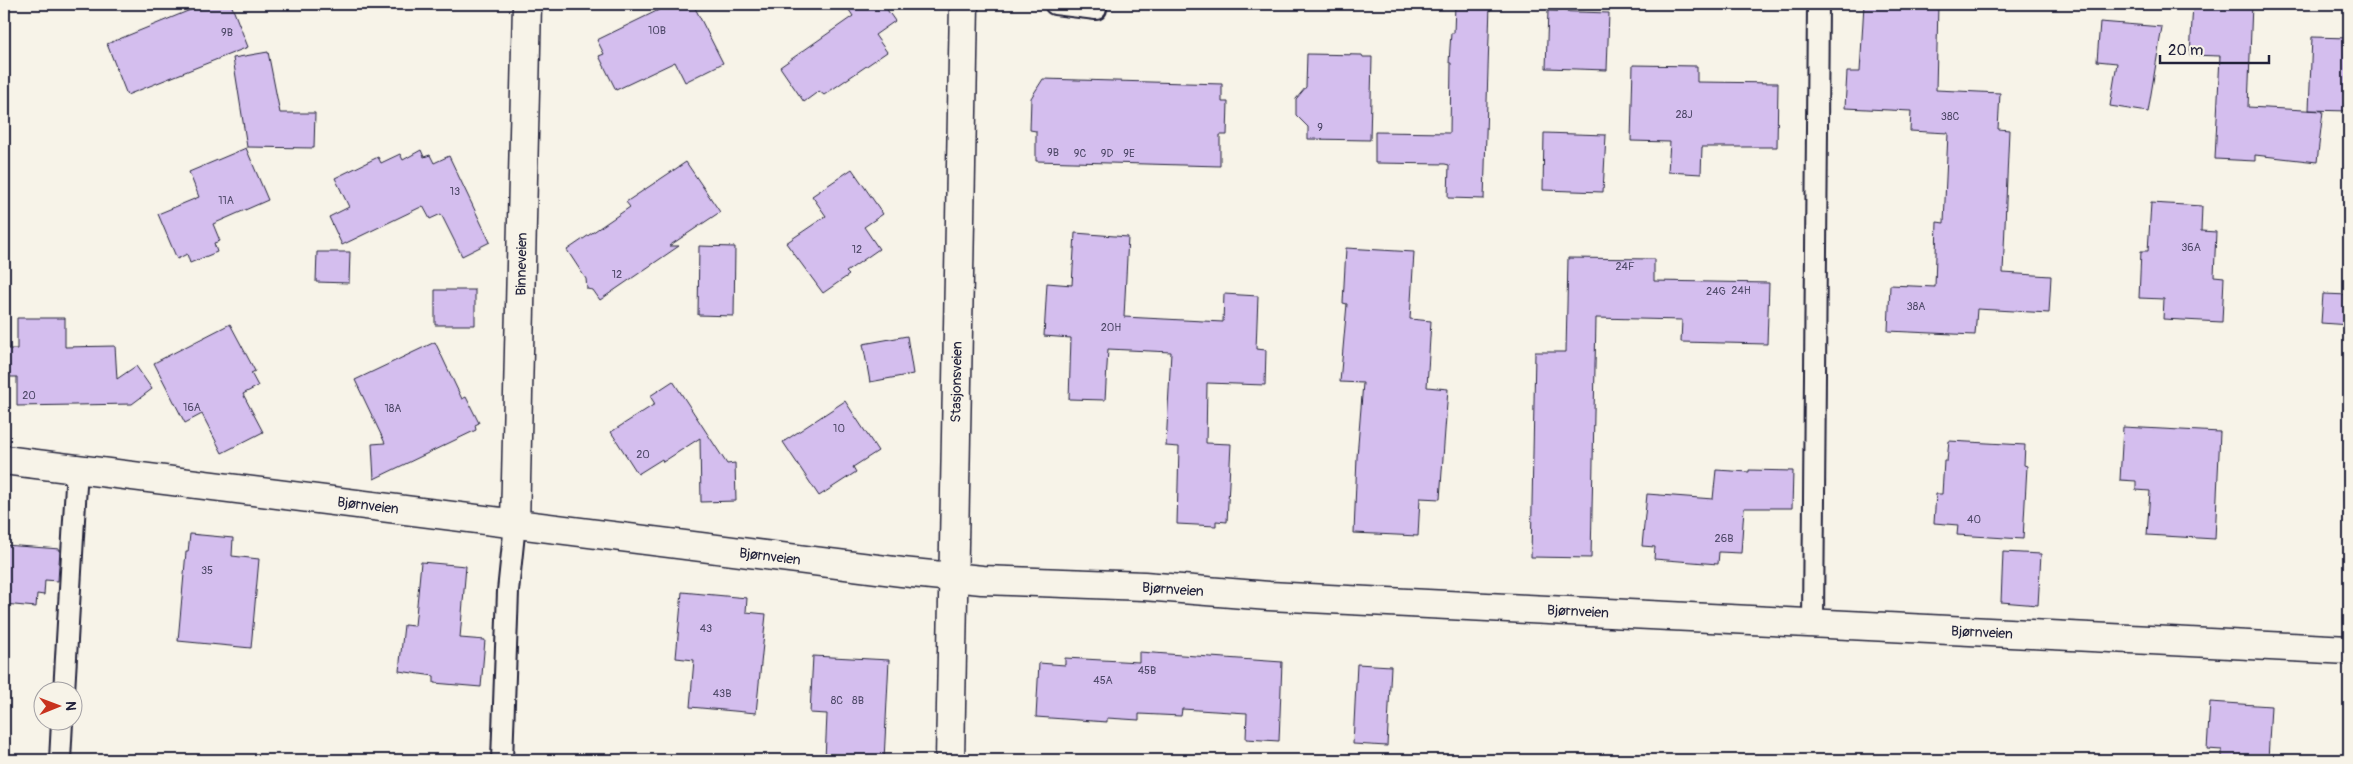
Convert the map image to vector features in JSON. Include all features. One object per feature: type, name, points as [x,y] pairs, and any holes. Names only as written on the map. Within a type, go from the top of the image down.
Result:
[{"type":"street","name":"Binneveien","points":[[515,524],[527,4]]},
{"type":"street","name":"Stasjonsveien","points":[[950,760],[964,4]]},
{"type":"street","name":"Bjørnveien","points":[[4,460],[952,577],[1144,586],[1269,596],[2349,650]]},
{"type":"lane","points":[[1055,4],[1096,9]]},
{"type":"lane","points":[[1813,622],[1818,4]]},
{"type":"lane","points":[[65,682],[77,468]]},
{"type":"lane","points":[[502,760],[508,591],[515,524]]},
{"type":"lane","points":[[60,760],[61,732]]},
{"type":"building","points":[[205,4],[231,4],[248,47],[127,95],[107,44]]},
{"type":"building","points":[[671,4],[693,4],[723,63],[685,82],[675,62],[616,90],[599,56],[604,54],[597,40]]},
{"type":"building","points":[[845,4],[883,4],[895,21],[875,35],[887,52],[824,95],[819,91],[804,102],[780,67],[853,16]]},
{"type":"building","points":[[1455,4],[1490,4],[1484,199],[1448,198],[1449,165],[1375,163],[1375,132],[1450,133],[1451,63],[1449,63],[1451,33],[1454,33]]},
{"type":"building","points":[[1864,4],[1938,4],[1936,90],[2000,93],[1998,129],[2009,130],[2003,273],[2051,276],[2049,313],[1977,309],[1975,335],[1888,331],[1890,285],[1935,287],[1937,222],[1944,223],[1948,133],[1910,131],[1911,111],[1845,108],[1847,72],[1860,72]]},
{"type":"building","points":[[2193,4],[2252,4],[2248,107],[2323,111],[2317,162],[2255,155],[2255,161],[2215,159],[2220,56],[2190,55]]},
{"type":"building","points":[[1548,11],[1609,13],[1607,70],[1546,68]]},
{"type":"building","points":[[2100,22],[2162,27],[2148,112],[2110,106],[2117,63],[2097,61]]},
{"type":"building","points":[[2312,37],[2349,38],[2349,111],[2309,110]]},
{"type":"building","points":[[268,52],[280,113],[315,113],[314,148],[247,147],[233,58]]},
{"type":"building","points":[[1307,54],[1362,55],[1363,57],[1372,57],[1370,140],[1308,139],[1308,127],[1296,115],[1296,99],[1306,87]]},
{"type":"building","points":[[1633,65],[1697,66],[1697,82],[1778,83],[1777,147],[1702,147],[1701,174],[1668,172],[1670,142],[1631,141]]},
{"type":"building","points":[[1043,79],[1222,84],[1222,102],[1228,102],[1227,135],[1220,135],[1220,166],[1036,161],[1036,131],[1030,130],[1031,98]]},
{"type":"building","points":[[1544,133],[1606,135],[1603,192],[1543,190]]},
{"type":"building","points":[[246,148],[268,200],[213,224],[220,241],[214,243],[217,252],[190,263],[187,254],[177,259],[158,214],[199,197],[189,172]]},
{"type":"building","points":[[421,150],[424,157],[430,155],[434,163],[449,156],[490,242],[462,256],[441,214],[430,219],[423,206],[342,245],[329,217],[349,207],[335,178],[378,157],[381,163],[400,154],[403,160]]},
{"type":"building","points":[[686,162],[720,212],[669,246],[679,246],[600,300],[593,290],[587,289],[586,279],[567,250],[630,207],[626,202]]},
{"type":"building","points":[[852,169],[883,214],[864,227],[879,249],[846,272],[849,275],[823,293],[786,243],[826,216],[812,196]]},
{"type":"building","points":[[2151,203],[2202,206],[2201,231],[2216,232],[2214,276],[2224,277],[2222,322],[2163,319],[2164,299],[2139,298],[2141,251],[2148,251]]},
{"type":"building","points":[[1075,233],[1128,237],[1124,317],[1223,322],[1224,294],[1258,296],[1256,349],[1266,350],[1265,385],[1207,383],[1206,443],[1231,444],[1227,522],[1216,521],[1216,526],[1177,524],[1179,447],[1166,446],[1171,352],[1108,349],[1105,400],[1069,399],[1071,338],[1044,336],[1047,283],[1072,285]]},
{"type":"building","points":[[699,246],[735,247],[734,316],[698,315]]},
{"type":"building","points":[[1346,248],[1414,252],[1410,319],[1431,321],[1427,387],[1448,389],[1440,499],[1420,498],[1418,536],[1354,533],[1357,457],[1363,383],[1340,382],[1347,304],[1343,303]]},
{"type":"building","points":[[317,252],[350,252],[349,283],[316,282]]},
{"type":"building","points":[[1568,258],[1654,259],[1654,281],[1769,283],[1767,344],[1681,342],[1682,320],[1596,318],[1591,558],[1531,557],[1535,352],[1566,352]]},
{"type":"building","points":[[435,290],[475,290],[475,325],[435,325]]},
{"type":"building","points":[[2323,294],[2349,295],[2349,325],[2321,323]]},
{"type":"building","points":[[17,318],[65,318],[65,347],[115,346],[117,379],[136,366],[152,389],[132,404],[17,406],[17,377],[4,377],[4,349],[17,349]]},
{"type":"building","points":[[230,324],[255,371],[251,373],[258,386],[243,394],[263,432],[222,453],[202,414],[185,423],[154,363]]},
{"type":"building","points":[[907,336],[913,374],[870,382],[863,344]]},
{"type":"building","points":[[435,342],[462,399],[466,397],[479,423],[475,425],[476,430],[374,479],[372,444],[385,443],[355,380]]},
{"type":"building","points":[[673,381],[727,464],[735,463],[736,501],[701,502],[700,438],[663,462],[662,459],[638,474],[611,432],[655,404],[650,396]]},
{"type":"building","points":[[845,401],[878,451],[853,467],[856,472],[819,496],[783,442]]},
{"type":"building","points":[[2123,427],[2220,432],[2215,539],[2147,535],[2150,491],[2136,490],[2136,481],[2120,480]]},
{"type":"building","points":[[1949,441],[2025,445],[2024,465],[2027,466],[2023,539],[1957,535],[1958,525],[1934,523],[1936,494],[1942,494],[1944,461],[1947,461]]},
{"type":"building","points":[[1716,470],[1749,472],[1749,470],[1793,471],[1792,508],[1744,508],[1741,553],[1719,552],[1718,564],[1654,559],[1655,547],[1642,546],[1647,494],[1713,499]]},
{"type":"building","points":[[190,534],[233,538],[232,556],[259,559],[251,648],[178,641],[186,552],[188,552]]},
{"type":"building","points":[[4,545],[60,549],[58,581],[45,580],[44,595],[37,594],[36,607],[4,604]]},
{"type":"building","points":[[2003,552],[2041,554],[2038,605],[2001,602]]},
{"type":"building","points":[[421,562],[466,566],[460,638],[485,640],[481,687],[434,683],[434,676],[399,671],[404,625],[415,626]]},
{"type":"building","points":[[682,592],[747,598],[746,612],[766,614],[756,713],[690,707],[694,660],[676,658]]},
{"type":"building","points":[[1139,652],[1282,662],[1279,741],[1246,739],[1247,713],[1182,709],[1181,716],[1139,714],[1139,720],[1107,718],[1107,722],[1036,717],[1039,663],[1065,665],[1065,658],[1139,662]]},
{"type":"building","points":[[813,656],[889,660],[884,760],[825,760],[827,714],[810,713]]},
{"type":"building","points":[[1357,664],[1391,666],[1387,746],[1353,744]]},
{"type":"building","points":[[2210,702],[2271,706],[2268,760],[2222,760],[2222,750],[2207,749]]}]
